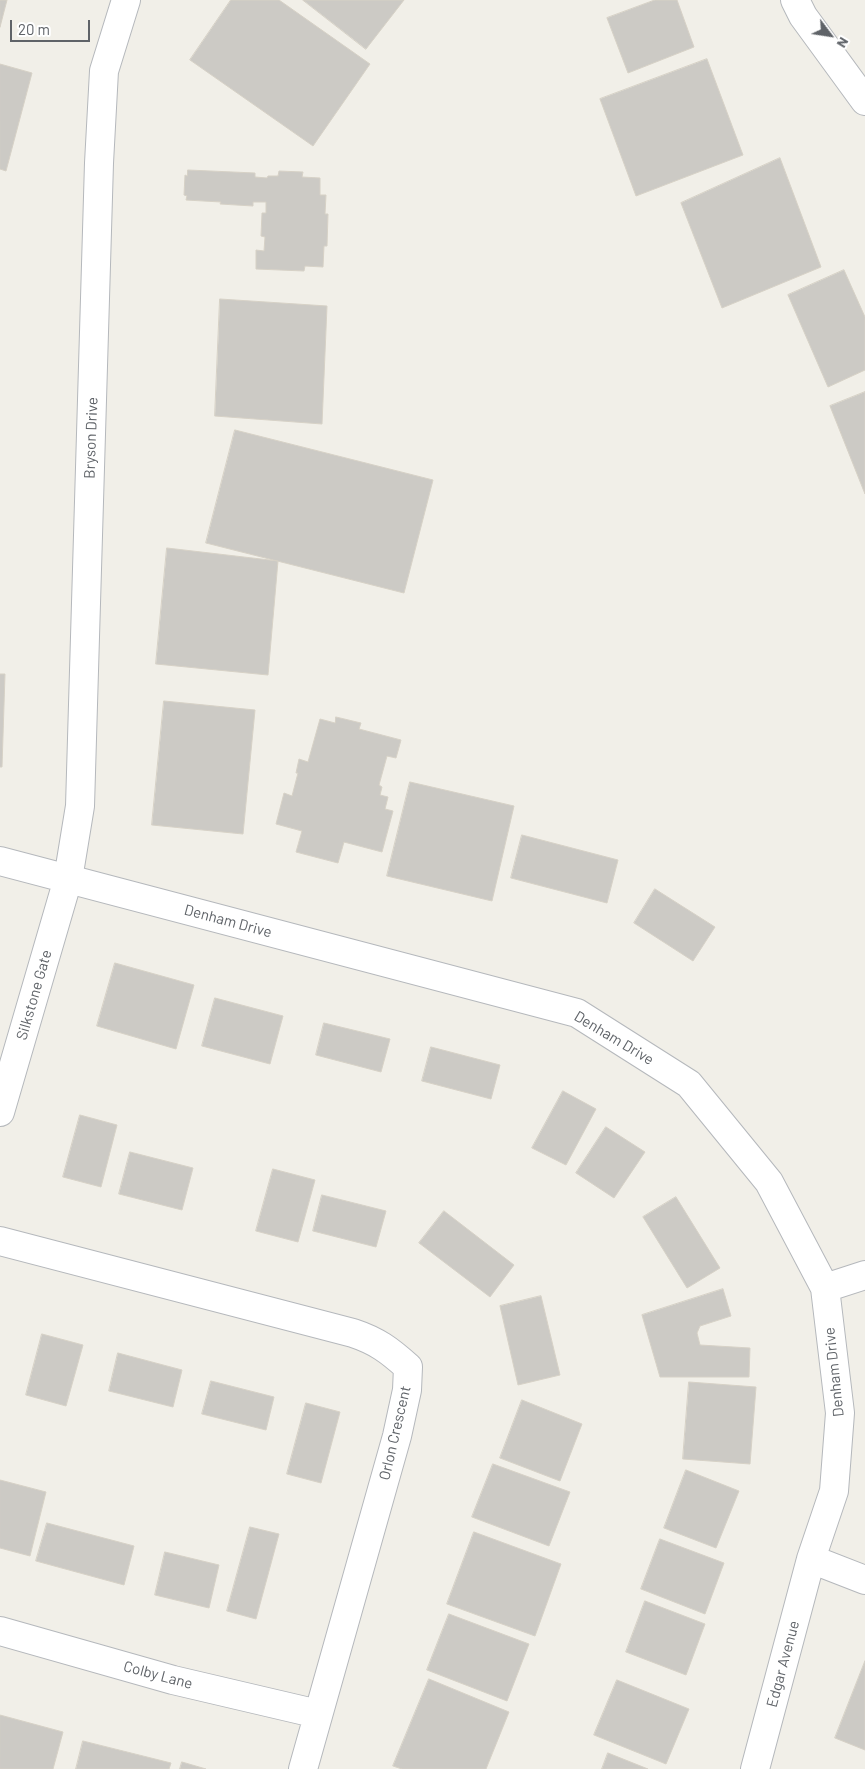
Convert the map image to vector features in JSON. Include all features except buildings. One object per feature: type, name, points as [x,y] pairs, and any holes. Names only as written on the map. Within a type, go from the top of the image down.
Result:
[{"type":"street","name":"Bryson Drive","points":[[68,879],[80,806],[99,173],[104,72],[126,0]]},
{"type":"street","points":[[795,0],[803,16],[865,101]]},
{"type":"street","name":"Denham Drive","points":[[0,861],[577,1013],[689,1084],[769,1182],[825,1288],[840,1413],[834,1491],[811,1559]]},
{"type":"street","name":"Silkstone Gate","points":[[0,1112],[68,879]]},
{"type":"street","name":"Orlon Crescent","points":[[0,1241],[353,1333],[372,1340],[408,1367],[407,1390],[397,1436],[303,1769]]},
{"type":"street","points":[[825,1288],[865,1275]]},
{"type":"street","points":[[811,1559],[865,1580]]},
{"type":"street","name":"Edgar Avenue","points":[[755,1769],[811,1559]]},
{"type":"street","name":"Colby Lane","points":[[0,1631],[173,1680],[318,1714]]}]
